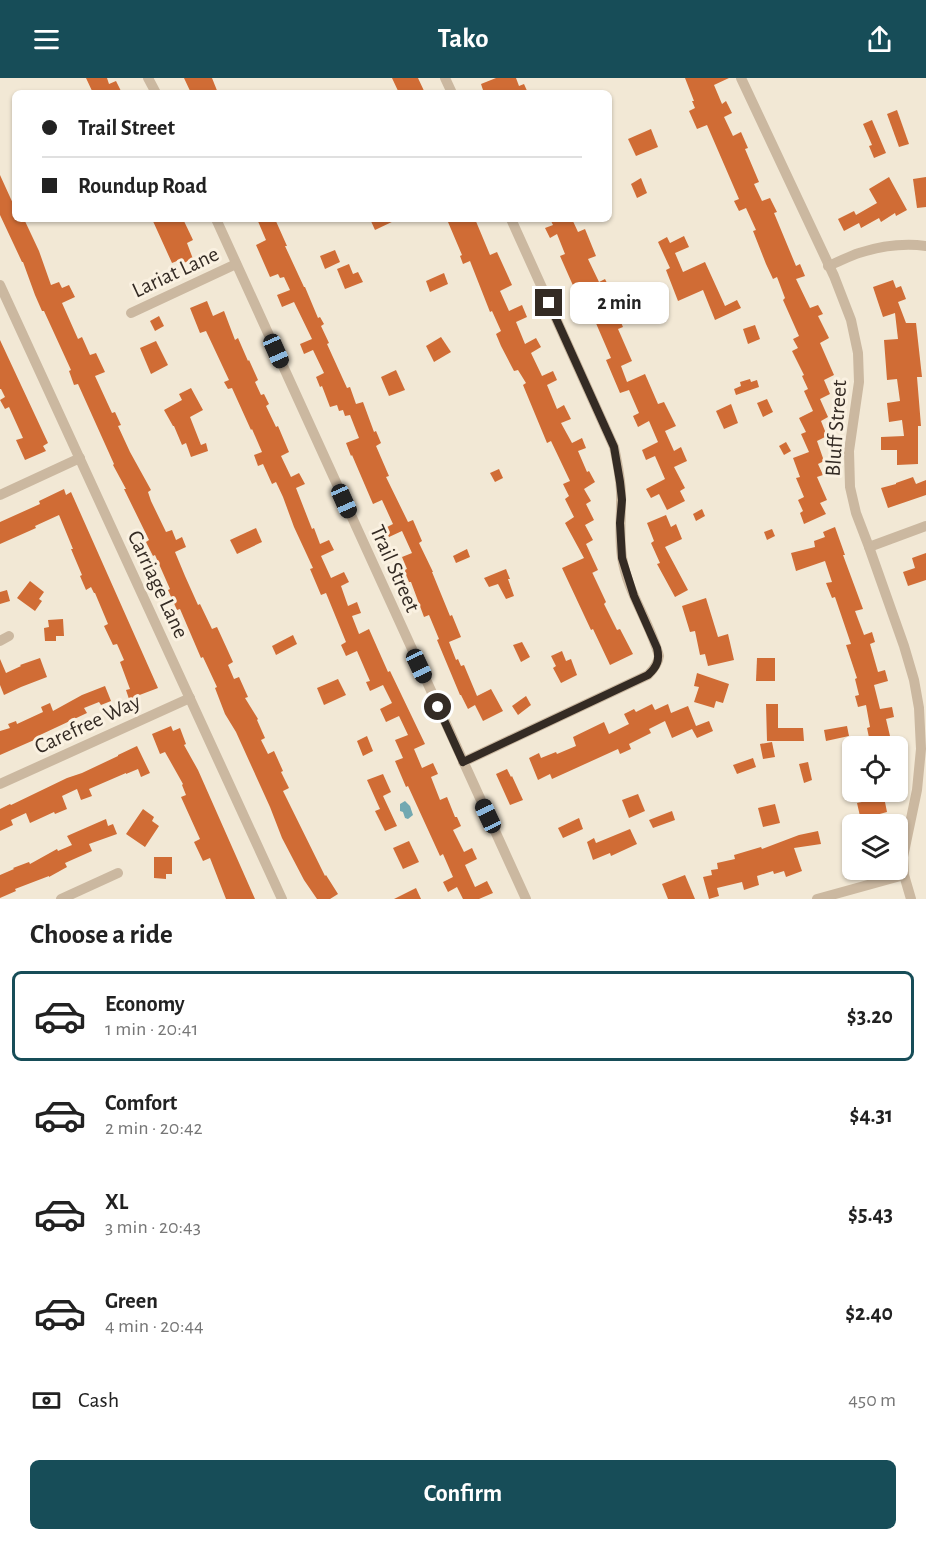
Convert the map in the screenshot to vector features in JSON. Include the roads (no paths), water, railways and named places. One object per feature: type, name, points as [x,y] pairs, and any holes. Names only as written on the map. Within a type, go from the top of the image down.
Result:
[{"type":"street","name":"Bluff Street","points":[[741,78],[837,284],[851,320],[858,353],[859,382],[849,451],[850,487],[856,513],[904,646],[919,708],[921,749],[917,790],[908,833]]},
{"type":"street","name":"Trail Street","points":[[217,222],[526,899]]},
{"type":"street","points":[[463,762],[648,675],[654,670],[659,656],[634,596],[622,558],[620,523],[622,500],[614,447],[512,222]]},
{"type":"street","points":[[828,266],[858,253],[885,246],[911,244],[926,246]]},
{"type":"street","name":"Lariat Lane","points":[[131,313],[236,264]]},
{"type":"street","name":"Carriage Lane","points":[[0,285],[282,899]]},
{"type":"street","points":[[0,495],[80,458]]},
{"type":"street","points":[[870,547],[926,526]]},
{"type":"street","name":"Carefree Way","points":[[0,784],[190,698]]},
{"type":"street","points":[[61,899],[118,873]]},
{"type":"street","points":[[817,899],[886,880]]},
{"type":"street","name":"Bluff Street","points":[[905,880],[911,899]]},
{"type":"water","points":[[405,801],[410,806],[413,815],[408,819],[400,811],[400,804]]}]
